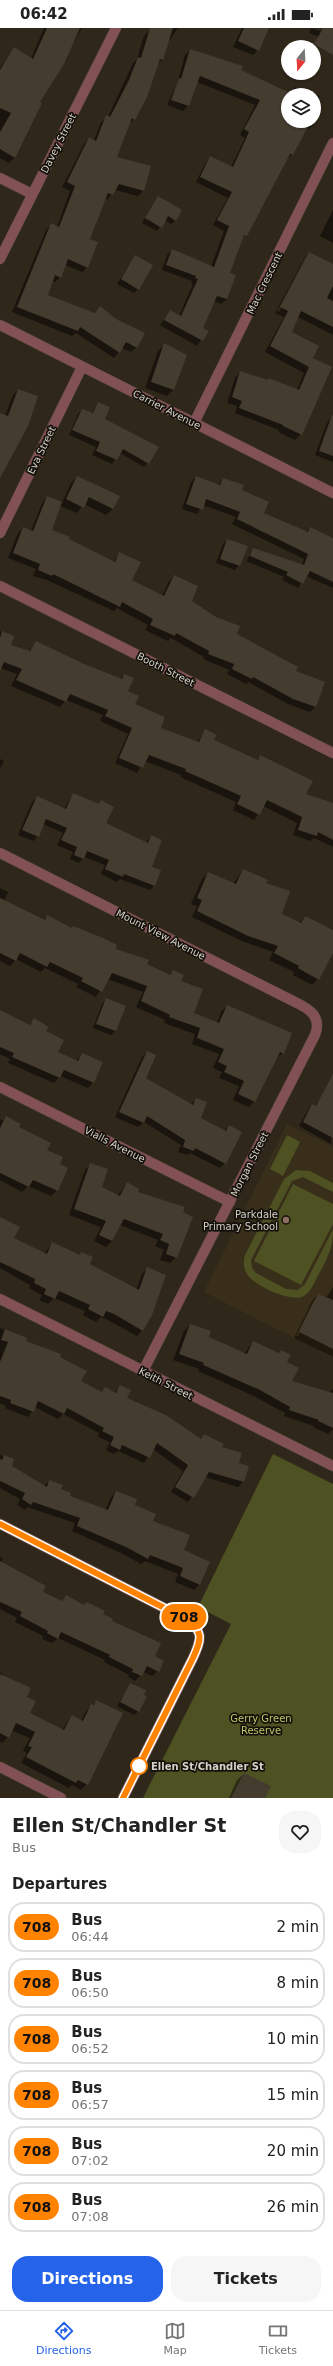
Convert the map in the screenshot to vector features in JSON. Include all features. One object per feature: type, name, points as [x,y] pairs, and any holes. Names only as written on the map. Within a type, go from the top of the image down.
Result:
[{"type":"street","name":"Davey Street","points":[[0,259],[116,28]]},
{"type":"street","name":"Mac Crescent","points":[[194,423],[333,143]]},
{"type":"street","points":[[0,178],[32,194]]},
{"type":"street","name":"Carrier Avenue","points":[[0,325],[333,493]]},
{"type":"street","name":"Eva Street","points":[[0,533],[82,367]]},
{"type":"street","name":"Booth Street","points":[[0,586],[333,753]]},
{"type":"street","name":"Mount View Avenue","points":[[0,853],[295,1002],[311,1011],[317,1020]]},
{"type":"street","name":"Morgan Street","points":[[144,1371],[315,1035],[317,1020]]},
{"type":"street","name":"Vialls Avenue","points":[[0,1086],[230,1202]]},
{"type":"street","name":"Keith Street","points":[[0,1299],[333,1466]]},
{"type":"street","points":[[0,1524],[193,1623],[199,1632],[200,1638],[193,1658],[123,1798]]},
{"type":"street","points":[[0,1768],[61,1798]]},
{"type":"shaded area","name":"Parkdale Primary School","points":[[287,1124],[333,1147],[333,1358],[204,1292]]},
{"type":"green space","points":[[287,1135],[300,1142],[283,1176],[270,1169]]},
{"type":"green space","points":[[296,1170],[310,1171],[333,1183],[333,1192],[303,1177],[292,1181],[251,1260],[252,1268],[256,1273],[286,1289],[298,1290],[305,1284],[333,1229],[330,1250],[314,1284],[310,1291],[304,1296],[298,1298],[273,1292],[257,1283],[247,1274],[244,1264],[246,1253],[284,1179]]},
{"type":"green space","points":[[293,1184],[333,1204],[333,1224],[301,1285],[254,1261]]},
{"type":"green space","name":"Gerry Green Reserve","points":[[273,1454],[333,1484],[333,1798],[143,1798],[231,1624],[198,1607]]},
{"type":"building","points":[[47,28],[80,28],[64,64],[40,102],[42,103],[15,158],[0,149],[0,132],[11,113],[0,108],[0,70],[14,47],[33,59]]},
{"type":"building","points":[[150,28],[173,28],[163,60],[160,59],[147,97],[135,120],[132,118],[117,157],[151,166],[144,191],[119,184],[113,195],[108,193],[90,239],[98,242],[88,268],[68,259],[61,278],[55,275],[48,295],[95,313],[100,306],[116,319],[145,333],[137,348],[126,342],[120,353],[80,327],[78,331],[17,307],[51,223],[59,227],[75,186],[67,182],[89,137],[96,141],[106,115],[110,117],[129,80],[138,57],[141,58]]},
{"type":"building","points":[[244,28],[269,28],[259,51],[238,41]]},
{"type":"building","points":[[323,28],[333,28],[333,55],[321,48],[321,40],[316,40]]},
{"type":"building","points":[[190,49],[243,66],[241,70],[281,89],[281,128],[307,128],[293,155],[290,154],[247,236],[244,235],[230,273],[236,275],[227,299],[217,296],[203,328],[209,331],[203,341],[164,320],[170,310],[181,316],[198,279],[195,278],[196,276],[166,265],[172,249],[214,267],[229,226],[217,220],[232,192],[200,177],[210,156],[233,167],[249,132],[244,129],[260,100],[200,76],[189,106],[171,100],[179,78],[181,79]]},
{"type":"building","points":[[158,196],[182,210],[176,221],[168,216],[162,228],[145,218]]},
{"type":"building","points":[[309,252],[333,264],[333,286],[327,298],[333,301],[333,327],[301,311],[292,332],[319,346],[313,358],[332,367],[302,435],[283,425],[239,408],[242,401],[232,397],[240,371],[268,380],[269,378],[299,390],[309,367],[270,346],[288,311],[280,307]]},
{"type":"building","points":[[135,255],[153,265],[139,290],[121,279]]},
{"type":"building","points":[[164,343],[187,355],[174,390],[151,382]]},
{"type":"building","points":[[18,389],[38,396],[28,426],[0,478],[0,413],[8,416]]},
{"type":"building","points":[[98,402],[110,407],[105,419],[159,447],[149,464],[123,449],[117,460],[96,451],[100,442],[72,430],[82,409],[93,413]]},
{"type":"building","points":[[332,415],[333,416],[333,456],[319,451]]},
{"type":"building","points":[[77,476],[120,496],[113,509],[89,497],[84,508],[66,499]]},
{"type":"building","points":[[196,476],[220,485],[223,478],[244,485],[242,490],[269,502],[264,513],[308,532],[310,527],[333,538],[333,582],[310,571],[303,584],[286,575],[288,572],[250,556],[253,548],[304,565],[308,554],[237,519],[240,512],[206,499],[203,510],[186,504]]},
{"type":"building","points":[[47,496],[62,502],[52,530],[70,537],[69,539],[115,562],[119,552],[141,562],[132,580],[164,596],[174,575],[198,586],[192,601],[216,617],[240,626],[237,634],[298,667],[296,671],[325,682],[316,707],[293,699],[253,677],[252,679],[232,669],[234,664],[208,654],[209,651],[176,633],[175,636],[150,625],[153,619],[122,602],[120,607],[53,574],[52,576],[38,570],[40,564],[13,553],[23,527],[33,531]]},
{"type":"building","points":[[227,539],[248,546],[240,566],[220,559]]},
{"type":"building","points":[[2,631],[14,636],[11,645],[30,651],[36,641],[84,664],[122,679],[124,674],[134,678],[128,691],[139,696],[135,704],[165,717],[161,728],[199,742],[205,729],[217,735],[214,740],[258,760],[260,755],[313,781],[306,794],[333,803],[333,840],[318,832],[317,836],[298,830],[302,817],[267,800],[260,815],[237,804],[241,796],[185,771],[186,769],[149,755],[143,768],[119,758],[132,728],[105,716],[108,710],[70,694],[66,702],[16,680],[22,669],[4,662],[0,671],[0,638]]},
{"type":"building","points":[[73,793],[99,804],[101,800],[114,807],[106,823],[148,843],[151,835],[162,840],[152,867],[161,870],[155,886],[124,874],[123,877],[105,869],[109,860],[87,851],[84,859],[74,855],[77,847],[61,840],[67,828],[46,819],[39,837],[22,830],[37,796],[66,809]]},
{"type":"building","points":[[243,869],[268,880],[266,883],[290,891],[282,914],[301,923],[305,916],[333,930],[333,953],[319,980],[298,968],[299,966],[274,953],[278,946],[248,936],[197,911],[202,900],[197,898],[208,872],[236,884]]},
{"type":"building","points":[[0,898],[45,920],[47,915],[72,928],[73,926],[103,938],[117,945],[116,949],[149,960],[147,964],[170,975],[173,970],[184,975],[181,981],[203,989],[194,1013],[219,1023],[227,1005],[292,1033],[284,1054],[280,1052],[255,1102],[238,1094],[244,1081],[224,1072],[227,1066],[218,1062],[224,1049],[197,1038],[200,1028],[169,1017],[170,1015],[141,1001],[147,986],[112,973],[102,992],[81,981],[83,978],[50,962],[47,967],[20,953],[16,961],[0,953]]},
{"type":"building","points":[[106,998],[126,1006],[116,1031],[96,1024]]},
{"type":"building","points":[[0,1010],[30,1025],[34,1018],[49,1027],[46,1031],[64,1040],[58,1052],[78,1061],[82,1053],[103,1062],[94,1083],[64,1070],[60,1078],[12,1057],[14,1053],[0,1047]]},
{"type":"building","points":[[147,1051],[156,1055],[146,1078],[193,1105],[196,1098],[207,1102],[201,1118],[226,1131],[229,1125],[242,1132],[226,1164],[195,1148],[194,1151],[183,1147],[185,1140],[147,1116],[144,1123],[119,1112]]},
{"type":"building","points":[[333,1074],[333,1138],[303,1122],[312,1104],[316,1106]]},
{"type":"building","points":[[6,1116],[21,1124],[19,1127],[51,1143],[47,1150],[63,1157],[60,1164],[68,1168],[58,1191],[33,1180],[29,1187],[0,1173],[0,1128]]},
{"type":"building","points":[[90,1163],[108,1169],[102,1187],[120,1196],[127,1182],[139,1189],[138,1192],[185,1207],[183,1212],[193,1217],[177,1258],[166,1254],[169,1244],[160,1240],[163,1234],[124,1219],[112,1241],[99,1235],[106,1221],[74,1209]]},
{"type":"building","points":[[0,1217],[20,1227],[14,1238],[47,1254],[52,1242],[80,1255],[81,1252],[93,1257],[90,1264],[139,1290],[147,1267],[166,1275],[152,1315],[143,1331],[106,1311],[103,1317],[88,1309],[90,1305],[59,1291],[55,1299],[44,1294],[46,1289],[34,1283],[35,1279],[0,1262]]},
{"type":"building","points":[[318,1294],[333,1300],[333,1349],[299,1332]]},
{"type":"building","points":[[190,1324],[211,1331],[209,1337],[247,1354],[253,1341],[279,1353],[281,1350],[291,1355],[287,1362],[299,1368],[292,1381],[333,1393],[333,1428],[318,1421],[319,1420],[289,1410],[290,1407],[260,1390],[203,1365],[204,1363],[179,1354]]},
{"type":"building","points":[[5,1329],[27,1338],[26,1341],[61,1354],[60,1357],[87,1371],[81,1381],[102,1392],[105,1387],[116,1393],[120,1385],[131,1390],[127,1398],[166,1415],[201,1439],[204,1434],[224,1444],[222,1447],[242,1453],[239,1463],[249,1466],[244,1482],[209,1472],[194,1498],[175,1487],[188,1465],[157,1443],[150,1458],[122,1445],[120,1450],[110,1445],[114,1437],[102,1431],[104,1428],[67,1408],[64,1414],[38,1401],[34,1412],[10,1403],[11,1400],[0,1396],[0,1362],[8,1342],[1,1340]]},
{"type":"building","points":[[4,1455],[14,1459],[12,1466],[47,1487],[49,1480],[63,1485],[61,1489],[71,1493],[70,1496],[108,1510],[116,1491],[137,1499],[135,1505],[156,1514],[153,1521],[190,1535],[184,1550],[210,1562],[200,1585],[180,1576],[183,1568],[150,1555],[148,1559],[126,1547],[77,1526],[80,1518],[33,1502],[31,1505],[22,1499],[25,1493],[0,1481],[0,1459],[2,1460]]},
{"type":"building","points":[[0,1561],[46,1586],[43,1592],[62,1601],[66,1595],[84,1605],[86,1602],[93,1605],[105,1611],[103,1614],[113,1619],[112,1621],[161,1643],[155,1656],[164,1661],[159,1672],[147,1666],[142,1676],[132,1672],[133,1669],[109,1657],[110,1655],[61,1632],[58,1639],[47,1633],[48,1631],[20,1616],[22,1612],[0,1602]]},
{"type":"building","points":[[0,1674],[31,1688],[27,1697],[36,1701],[30,1713],[64,1730],[72,1715],[83,1721],[91,1704],[94,1705],[96,1700],[123,1713],[88,1785],[78,1780],[76,1783],[26,1757],[32,1747],[28,1746],[35,1732],[16,1723],[9,1738],[0,1733]]},
{"type":"building","points":[[130,1683],[146,1690],[144,1695],[147,1696],[139,1712],[120,1702]]},
{"type":"building","points":[[244,1773],[271,1786],[265,1798],[231,1798]]},
{"type":"bus line","name":"708","points":[[0,1524],[184,1618],[197,1627],[200,1638],[193,1658],[123,1798]]},
{"type":"place","name":"Parkdale Primary School","points":[[286,1220]]},
{"type":"place","name":"Ellen St/Chandler St","points":[[139,1766]]}]
